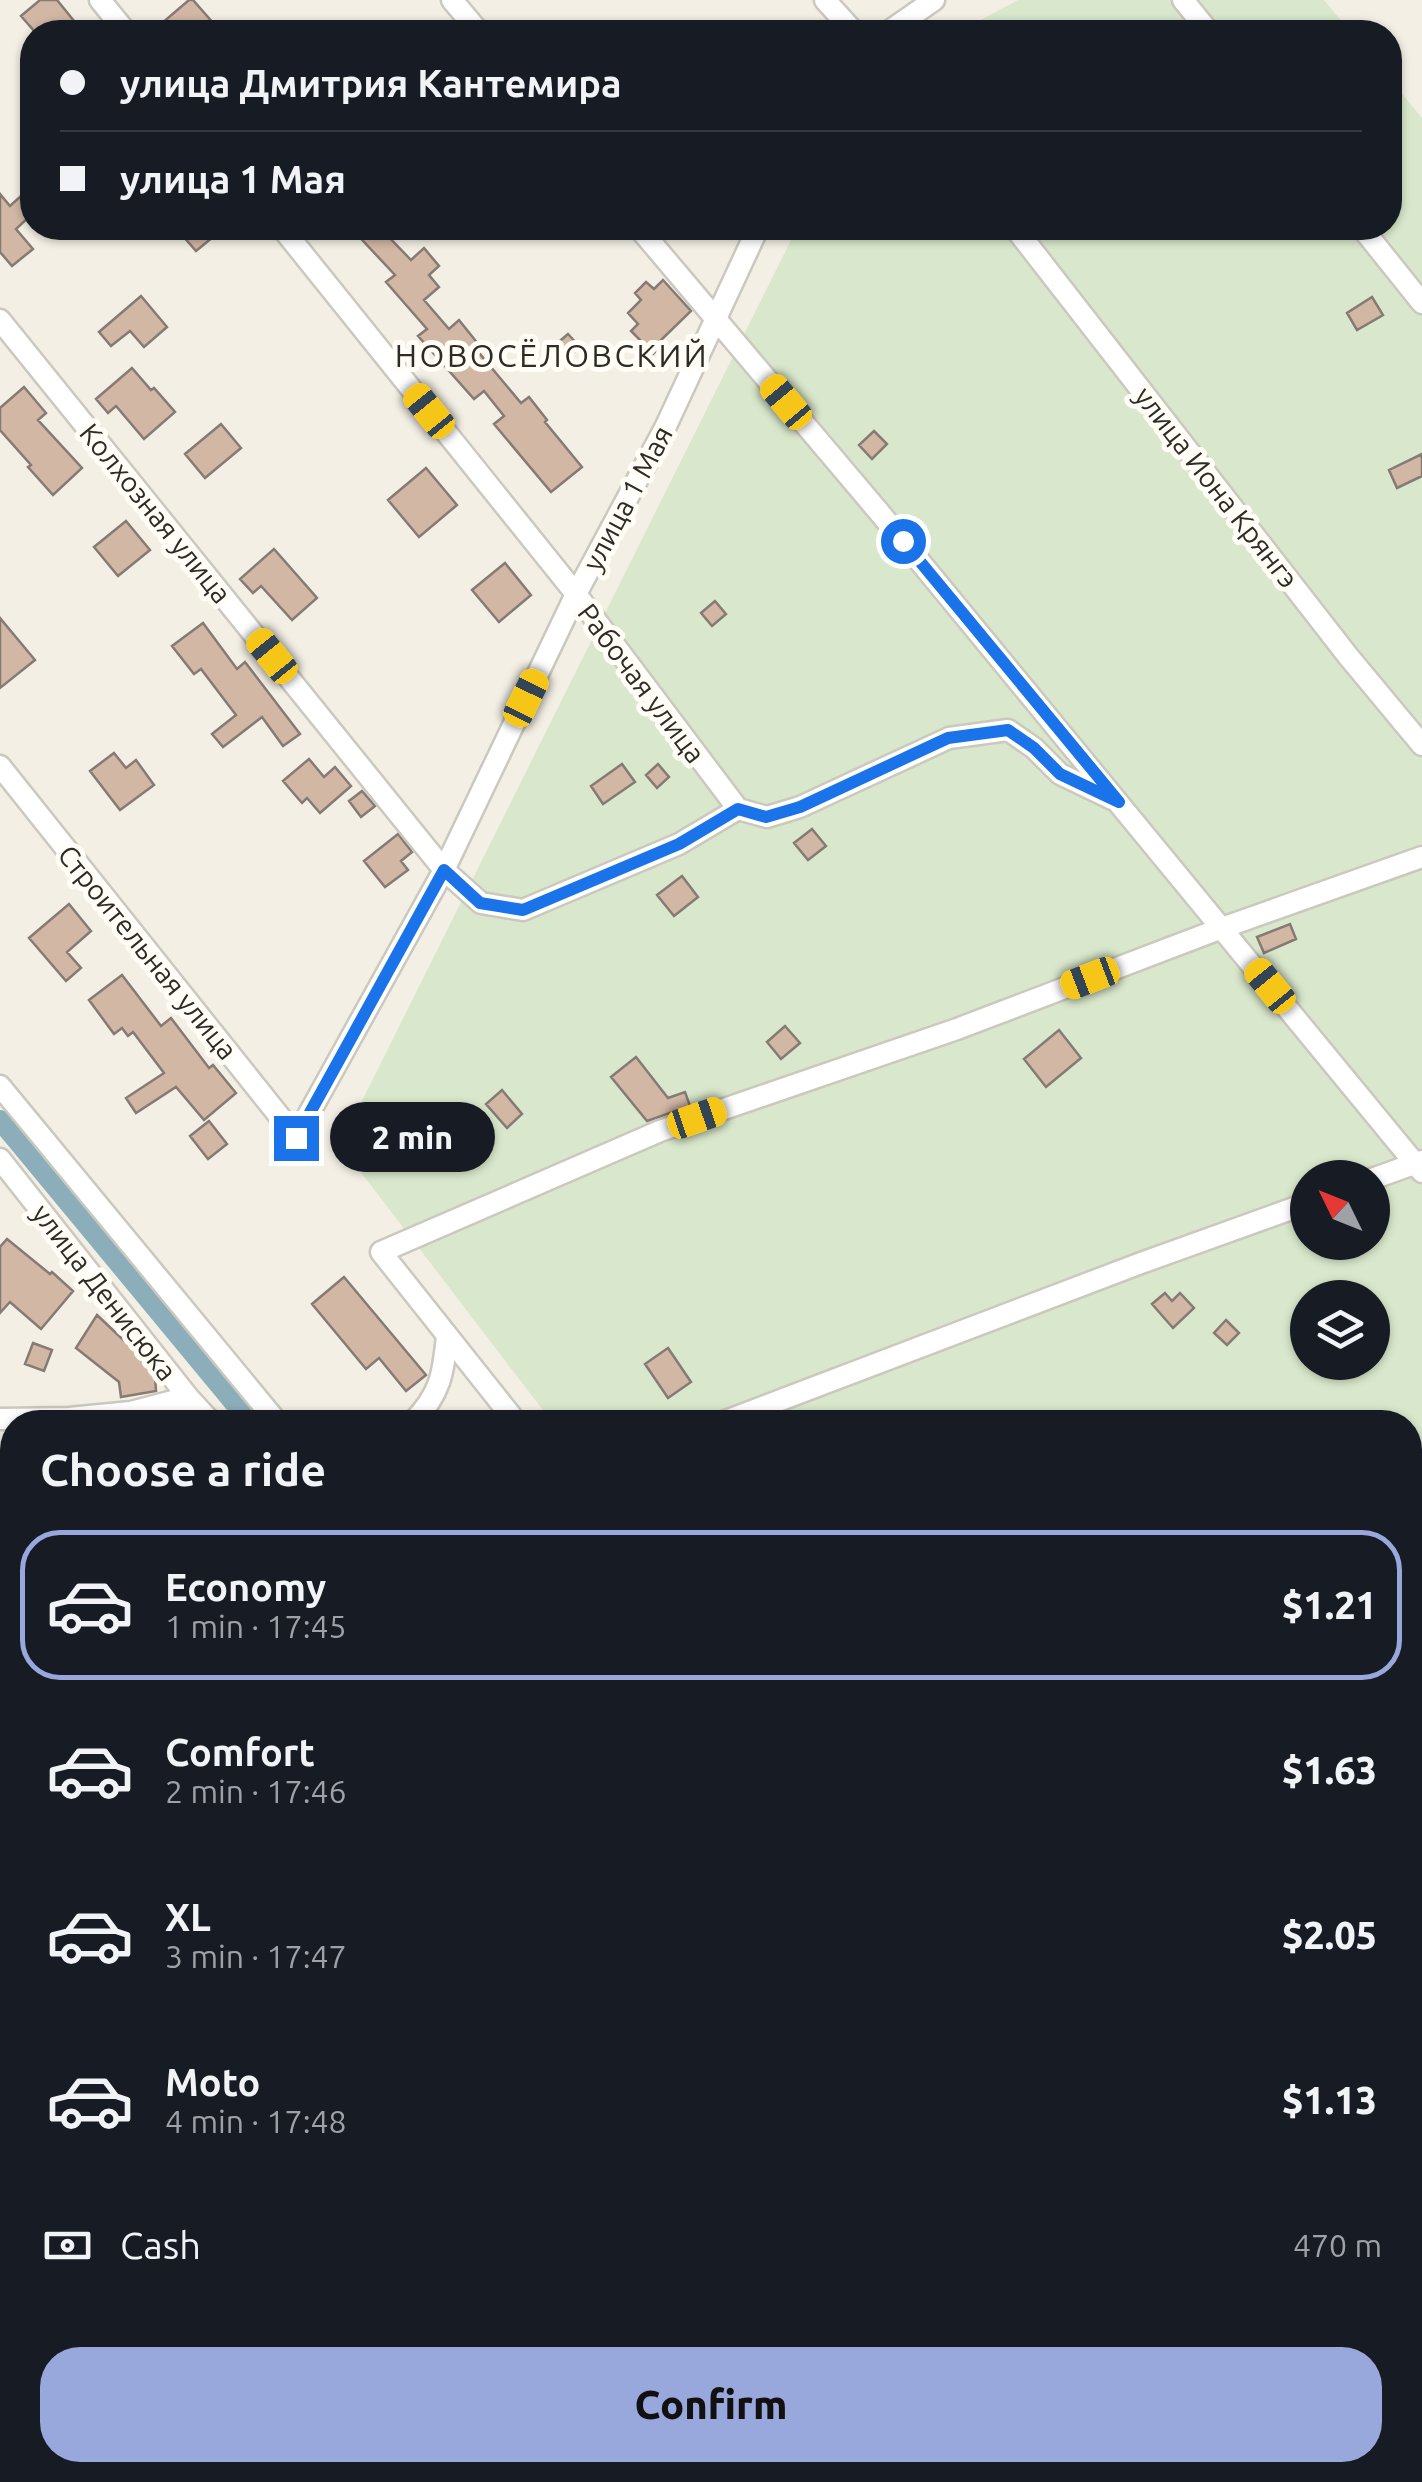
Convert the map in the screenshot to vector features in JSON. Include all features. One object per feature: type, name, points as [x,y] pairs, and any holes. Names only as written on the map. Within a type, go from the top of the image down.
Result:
[{"type":"street","points":[[100,0],[116,20]]},
{"type":"street","points":[[452,0],[469,20]]},
{"type":"street","points":[[825,0],[843,20]]},
{"type":"street","points":[[905,20],[934,0]]},
{"type":"street","points":[[1183,0],[1199,20]]},
{"type":"street","name":"Рабочая улица","points":[[292,240],[576,594],[738,809]]},
{"type":"street","points":[[650,240],[1420,1166],[1390,1174]]},
{"type":"street","name":"улица 1 Мая","points":[[296,1138],[444,870],[576,594],[666,428],[753,240]]},
{"type":"street","name":"улица Иона Крянгэ","points":[[1024,240],[1348,656],[1422,745]]},
{"type":"street","points":[[1372,240],[1422,303]]},
{"type":"street","name":"Колхозная улица","points":[[0,320],[444,870],[480,903],[523,910],[679,844],[738,809]]},
{"type":"street","points":[[738,809],[766,817],[800,807],[948,738],[1008,730],[1034,748],[1060,774],[1119,802]]},
{"type":"street","name":"Строительная улица","points":[[0,766],[296,1138]]},
{"type":"street","points":[[506,1410],[381,1252],[660,1131],[957,1029],[1222,928],[1422,858]]},
{"type":"street","points":[[0,1086],[267,1410]]},
{"type":"street","name":"улица Денисюка","points":[[0,1160],[199,1410]]},
{"type":"street","points":[[755,1410],[1290,1209]]},
{"type":"street","points":[[424,1410],[443,1377],[447,1336]]},
{"type":"street","points":[[139,1410],[188,1397]]},
{"type":"street","points":[[179,1410],[188,1397]]},
{"type":"green space","points":[[1018,0],[1324,0],[1341,20],[980,20]]},
{"type":"green space","points":[[1402,94],[1422,118],[1422,1410],[543,1410],[340,1145],[791,240],[1402,240]]},
{"type":"building","points":[[40,0],[57,0],[73,20],[24,20],[21,16]]},
{"type":"building","points":[[193,0],[210,20],[166,20]]},
{"type":"building","points":[[0,194],[10,206],[20,197],[20,225],[16,229],[20,240],[25,240],[33,249],[12,266],[0,252]]},
{"type":"building","points":[[186,240],[209,240],[196,251]]},
{"type":"building","points":[[362,240],[392,240],[411,260],[424,248],[439,266],[429,275],[439,287],[424,300],[449,329],[459,320],[479,345],[475,348],[521,403],[529,397],[582,467],[551,492],[494,424],[504,416],[484,391],[474,399],[418,336],[427,329],[386,282],[395,275]]},
{"type":"building","points":[[663,280],[691,311],[659,342],[662,345],[646,361],[633,347],[640,340],[631,331],[638,324],[628,313],[641,300],[635,293],[646,282],[654,289]]},
{"type":"building","points":[[141,296],[167,327],[144,347],[130,331],[111,346],[99,332]]},
{"type":"building","points":[[1372,297],[1383,315],[1357,330],[1347,313]]},
{"type":"building","points":[[568,334],[580,347],[558,365],[547,352]]},
{"type":"building","points":[[132,368],[175,412],[144,439],[116,406],[108,413],[96,399]]},
{"type":"building","points":[[24,387],[46,413],[38,420],[82,468],[53,495],[0,430],[0,408]]},
{"type":"building","points":[[221,424],[241,448],[205,478],[185,454]]},
{"type":"building","points":[[874,431],[887,444],[872,459],[859,445]]},
{"type":"building","points":[[1422,454],[1422,476],[1397,488],[1389,470]]},
{"type":"building","points":[[426,468],[457,505],[419,537],[388,500]]},
{"type":"building","points":[[126,521],[150,550],[118,576],[94,547]]},
{"type":"building","points":[[274,549],[317,598],[292,620],[261,586],[253,593],[240,579]]},
{"type":"building","points":[[505,563],[531,595],[499,622],[472,590]]},
{"type":"building","points":[[715,601],[726,614],[712,626],[701,613]]},
{"type":"building","points":[[0,618],[35,660],[0,688]]},
{"type":"building","points":[[203,623],[237,669],[245,662],[300,734],[283,746],[262,717],[223,747],[212,734],[236,715],[201,669],[194,674],[172,646]]},
{"type":"building","points":[[114,753],[126,768],[136,760],[154,785],[120,810],[90,771]]},
{"type":"building","points":[[309,759],[324,777],[335,767],[351,786],[320,813],[307,798],[302,803],[283,781]]},
{"type":"building","points":[[622,764],[635,782],[603,804],[591,786]]},
{"type":"building","points":[[658,764],[669,777],[657,788],[646,775]]},
{"type":"building","points":[[362,791],[375,806],[361,817],[349,801]]},
{"type":"building","points":[[812,829],[826,846],[808,860],[794,843]]},
{"type":"building","points":[[398,834],[412,852],[401,861],[408,870],[385,887],[364,861]]},
{"type":"building","points":[[682,876],[698,897],[674,916],[657,895]]},
{"type":"building","points":[[69,904],[91,931],[67,952],[81,968],[66,981],[29,938]]},
{"type":"building","points":[[1290,924],[1296,939],[1264,953],[1257,937]]},
{"type":"building","points":[[122,975],[161,1026],[171,1018],[209,1068],[213,1065],[236,1093],[204,1120],[176,1087],[136,1113],[126,1098],[164,1073],[133,1032],[128,1036],[122,1028],[114,1034],[89,1000]]},
{"type":"building","points":[[785,1026],[800,1043],[781,1059],[767,1042]]},
{"type":"building","points":[[1059,1030],[1081,1058],[1046,1087],[1024,1059]]},
{"type":"building","points":[[636,1057],[668,1098],[685,1092],[690,1106],[647,1121],[611,1077]]},
{"type":"building","points":[[502,1090],[522,1114],[507,1128],[486,1104]]},
{"type":"building","points":[[209,1121],[227,1144],[208,1159],[190,1136]]},
{"type":"building","points":[[7,1239],[73,1291],[41,1329],[10,1302],[0,1313],[0,1247]]},
{"type":"building","points":[[344,1277],[426,1375],[406,1391],[379,1358],[366,1369],[312,1304]]},
{"type":"building","points":[[1165,1293],[1172,1301],[1180,1293],[1194,1308],[1173,1328],[1152,1304]]},
{"type":"building","points":[[97,1315],[134,1350],[155,1377],[156,1391],[121,1397],[119,1382],[76,1348]]},
{"type":"building","points":[[1226,1320],[1239,1333],[1227,1345],[1214,1333]]},
{"type":"building","points":[[33,1343],[52,1350],[44,1371],[25,1364]]},
{"type":"building","points":[[668,1348],[691,1382],[668,1398],[645,1364]]},
{"type":"waterway","points":[[0,1120],[240,1410]]},
{"type":"district","name":"НОВОСЁЛОВСКИЙ","points":[[552,355]]},
{"type":"route","points":[[296,1138],[444,870],[480,903],[523,910],[679,844],[738,809],[766,817],[800,807],[948,738],[1008,730],[1034,748],[1060,774],[1119,802],[903,541]]}]
